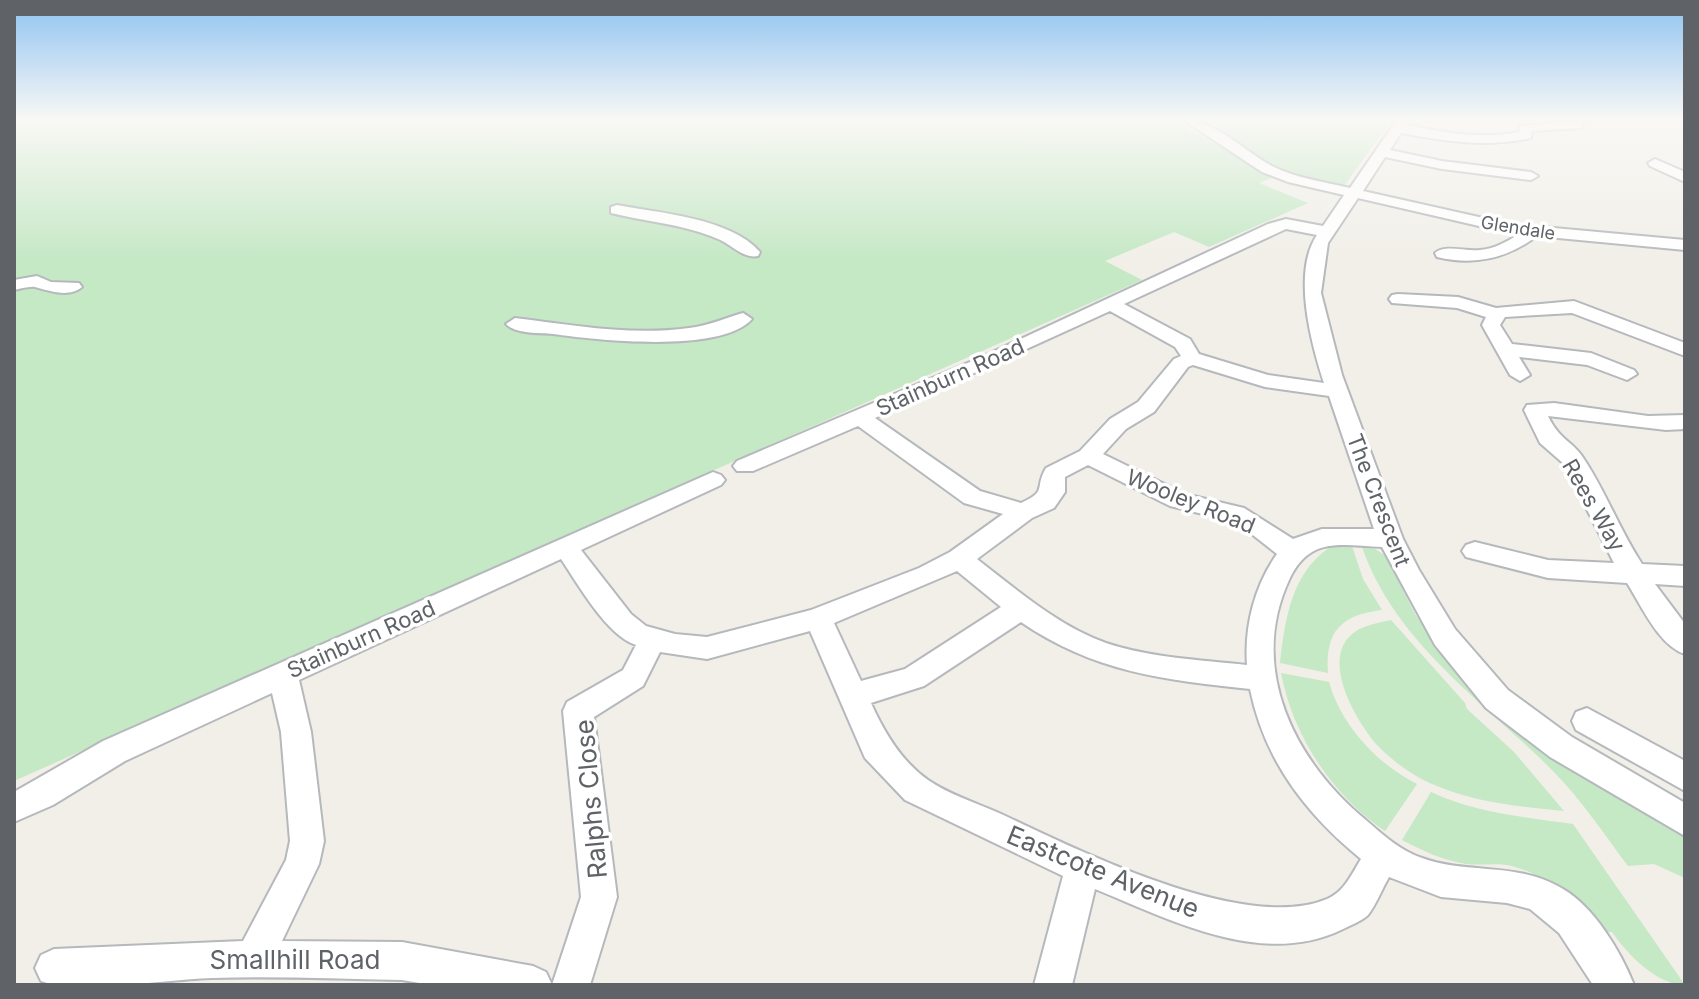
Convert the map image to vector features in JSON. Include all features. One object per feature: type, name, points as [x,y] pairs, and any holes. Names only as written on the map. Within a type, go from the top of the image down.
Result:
[{"type":"street","name":"Glendale","points":[[1265,168],[1293,179],[1532,232],[1685,245]]},
{"type":"street","points":[[1327,232],[1370,168]]},
{"type":"street","points":[[1467,168],[1531,176]]},
{"type":"street","points":[[1664,168],[1685,178]]},
{"type":"street","points":[[617,210],[712,232],[742,243],[752,252]]},
{"type":"street","name":"Stainburn Road","points":[[745,466],[860,417],[1274,227],[1286,224],[1327,232]]},
{"type":"street","name":"The Crescent","points":[[1327,232],[1315,260],[1312,293],[1323,347],[1390,539],[1445,637],[1497,699],[1561,747],[1685,821]]},
{"type":"street","points":[[1443,253],[1467,258],[1497,254],[1532,232]]},
{"type":"street","points":[[14,285],[37,281],[47,287],[73,287]]},
{"type":"street","points":[[1398,299],[1458,303],[1497,314],[1524,309],[1574,307],[1685,350]]},
{"type":"street","points":[[1110,304],[1183,343],[1192,358],[1265,381],[1338,391]]},
{"type":"street","points":[[1497,314],[1491,325],[1520,375]]},
{"type":"street","points":[[515,324],[614,335],[668,334],[709,332],[743,319]]},
{"type":"street","points":[[1505,349],[1591,359],[1627,374]]},
{"type":"street","points":[[566,548],[621,621],[637,635],[652,641],[707,648],[818,618],[928,575],[959,559],[1023,512],[1045,502],[1053,492],[1054,473],[1088,456],[1118,424],[1146,407],[1181,363],[1192,358]]},
{"type":"street","name":"Rees Way","points":[[1638,576],[1614,542],[1574,460],[1548,438],[1535,410],[1552,408],[1670,423],[1685,422]]},
{"type":"street","points":[[860,417],[972,497],[1023,512]]},
{"type":"street","name":"Wooley Road","points":[[1088,456],[1178,500],[1235,514],[1258,526],[1291,551]]},
{"type":"street","name":"Stainburn Road","points":[[14,807],[42,795],[114,751],[713,480]]},
{"type":"street","points":[[1390,539],[1345,535],[1316,538],[1291,551],[1280,569],[1264,612],[1260,664],[1271,713],[1283,742],[1302,778],[1334,815],[1382,856],[1425,876],[1512,886],[1546,899],[1574,923],[1615,985]]},
{"type":"street","points":[[1475,551],[1548,569],[1685,576]]},
{"type":"street","points":[[959,559],[1021,608],[1078,643],[1109,654],[1189,671],[1263,678]]},
{"type":"street","points":[[1638,576],[1660,613],[1685,643]]},
{"type":"street","points":[[853,696],[914,678],[1021,608]]},
{"type":"street","name":"Eastcote Avenue","points":[[818,618],[876,748],[916,790],[1051,855],[1198,913],[1242,923],[1289,924],[1326,918],[1354,904],[1382,856]]},
{"type":"street","name":"Ralphs Close","points":[[571,985],[599,897],[578,711],[633,678],[652,641]]},
{"type":"street","points":[[254,958],[302,864],[307,841],[296,732],[283,674]]},
{"type":"street","points":[[1587,721],[1685,777]]},
{"type":"street","points":[[1053,985],[1083,867]]},
{"type":"street","name":"Smallhill Road","points":[[54,968],[254,958],[402,961],[533,985]]},
{"type":"green space","points":[[14,168],[1261,168],[1277,176],[1259,183],[1308,203],[1209,247],[1174,232],[1105,261],[1142,280],[14,781]]},
{"type":"green space","points":[[1281,168],[1357,168],[1344,186]]},
{"type":"green space","points":[[1335,544],[1352,546],[1363,579],[1382,610],[1356,616],[1338,628],[1329,646],[1328,673],[1280,663],[1293,596],[1309,567],[1320,554]]},
{"type":"green space","points":[[1361,544],[1369,545],[1386,556],[1415,614],[1441,652],[1479,697],[1555,758],[1685,836],[1685,878],[1654,864],[1628,866],[1563,781],[1417,640],[1376,579]]},
{"type":"green space","points":[[1391,620],[1467,709],[1514,752],[1564,811],[1497,803],[1448,790],[1410,772],[1377,745],[1360,722],[1345,692],[1340,660],[1343,647],[1351,635],[1365,627]]},
{"type":"green space","points":[[1281,673],[1329,682],[1342,713],[1362,742],[1388,766],[1417,784],[1385,831],[1348,800],[1318,762],[1295,719]]},
{"type":"green space","points":[[1431,792],[1482,810],[1573,824],[1685,985],[1664,980],[1644,967],[1612,932],[1601,933],[1573,901],[1541,878],[1509,866],[1449,860],[1402,840]]}]
